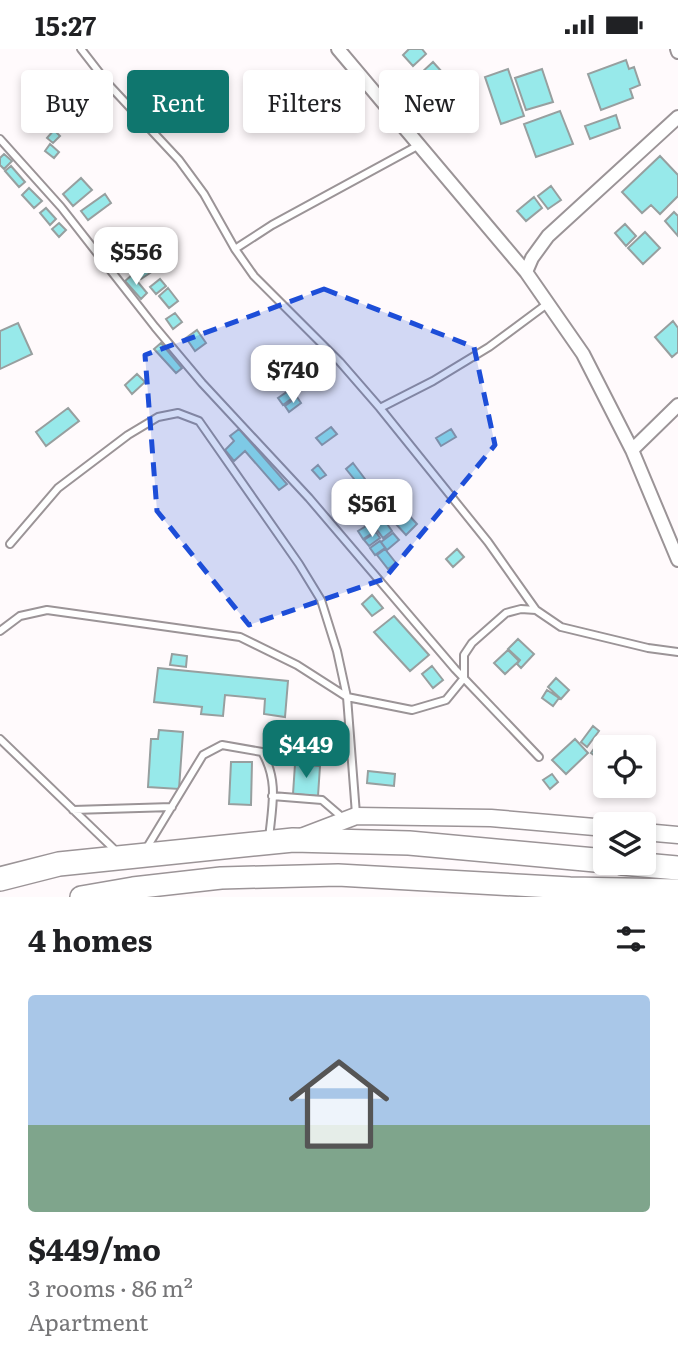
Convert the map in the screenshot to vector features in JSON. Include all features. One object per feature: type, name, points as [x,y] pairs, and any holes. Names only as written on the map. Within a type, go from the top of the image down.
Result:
[{"type":"highway","points":[[0,879],[59,864],[293,840],[409,843],[593,860]]},
{"type":"highway","points":[[0,863],[59,864]]},
{"type":"highway","points":[[656,866],[678,868]]},
{"type":"highway","points":[[81,897],[221,878],[338,875],[570,888],[678,890]]},
{"type":"street","points":[[338,49],[421,144],[526,272],[583,353],[632,450],[678,560]]},
{"type":"street","points":[[526,272],[532,258],[548,236],[678,117]]},
{"type":"street","points":[[632,450],[678,405]]},
{"type":"street","points":[[293,840],[350,818],[491,818],[593,827]]},
{"type":"street","points":[[656,833],[678,835]]},
{"type":"lane","points":[[81,49],[108,85],[179,160],[204,194],[235,249],[254,276],[340,362],[380,408],[488,543],[536,610],[561,627],[648,648],[678,652]]},
{"type":"lane","points":[[0,139],[61,207],[202,383],[309,498],[464,678],[539,757]]},
{"type":"lane","points":[[235,249],[272,225],[421,144]]},
{"type":"lane","points":[[380,408],[433,381],[489,347],[548,303]]},
{"type":"lane","points":[[10,544],[58,488],[128,435],[158,417],[178,413],[199,421],[321,600],[347,697],[350,818]]},
{"type":"lane","points":[[0,631],[20,616],[47,610],[240,637],[297,665],[347,697],[412,710],[446,699],[464,678],[464,655],[471,643],[506,613],[521,609],[536,610]]},
{"type":"lane","points":[[0,739],[73,810],[132,855],[172,807],[203,755],[222,745],[262,751],[274,778],[269,841]]},
{"type":"lane","points":[[272,796],[322,800],[350,818]]},
{"type":"lane","points":[[73,810],[172,807]]},
{"type":"highlighted area","points":[[324,289],[474,347],[495,445],[384,579],[249,625],[157,511],[145,355]]},
{"type":"building","points":[[409,49],[422,49],[426,54],[413,66],[403,55]]},
{"type":"building","points":[[626,60],[629,69],[634,67],[640,85],[630,89],[633,98],[601,110],[588,74]]},
{"type":"building","points":[[433,62],[440,70],[424,70]]},
{"type":"building","points":[[508,69],[524,116],[501,124],[485,77]]},
{"type":"building","points":[[542,69],[553,102],[526,110],[515,78]]},
{"type":"building","points":[[560,111],[573,144],[536,157],[524,124]]},
{"type":"building","points":[[616,115],[620,128],[590,139],[585,126]]},
{"type":"building","points":[[51,133],[60,136],[53,143],[47,138]]},
{"type":"building","points":[[50,144],[59,152],[54,158],[45,151]]},
{"type":"building","points":[[4,154],[12,161],[4,169],[0,165],[0,158]]},
{"type":"building","points":[[660,156],[678,175],[678,196],[660,214],[651,205],[642,213],[622,192]]},
{"type":"building","points":[[11,166],[25,182],[19,187],[5,171]]},
{"type":"building","points":[[81,178],[92,190],[73,206],[63,194]]},
{"type":"building","points":[[551,186],[561,200],[548,209],[538,196]]},
{"type":"building","points":[[29,188],[42,201],[34,208],[22,195]]},
{"type":"building","points":[[105,194],[111,203],[88,220],[81,211]]},
{"type":"building","points":[[534,197],[542,208],[526,221],[517,211]]},
{"type":"building","points":[[46,208],[56,219],[50,225],[40,213]]},
{"type":"building","points":[[674,212],[678,216],[678,236],[665,221]]},
{"type":"building","points":[[59,223],[66,230],[59,237],[52,229]]},
{"type":"building","points":[[625,224],[636,236],[626,246],[615,233]]},
{"type":"building","points":[[645,232],[660,248],[643,264],[628,248]]},
{"type":"building","points":[[137,249],[144,258],[141,261],[144,265],[147,263],[153,271],[141,279],[125,258]]},
{"type":"building","points":[[132,275],[147,293],[141,299],[125,281]]},
{"type":"building","points":[[160,279],[166,286],[156,294],[150,287]]},
{"type":"building","points":[[168,288],[178,301],[169,308],[159,296]]},
{"type":"building","points":[[175,313],[182,322],[173,329],[166,319]]},
{"type":"building","points":[[673,321],[678,328],[678,352],[672,357],[655,337]]},
{"type":"building","points":[[18,323],[32,354],[0,369],[0,331]]},
{"type":"building","points":[[197,330],[206,343],[195,351],[186,338]]},
{"type":"building","points":[[161,343],[182,368],[176,373],[154,349]]},
{"type":"building","points":[[137,374],[145,382],[132,394],[125,385]]},
{"type":"building","points":[[291,389],[295,396],[283,405],[278,398]]},
{"type":"building","points":[[297,397],[301,403],[289,412],[285,406]]},
{"type":"building","points":[[68,408],[79,421],[46,446],[36,432]]},
{"type":"building","points":[[331,427],[337,434],[322,445],[316,438]]},
{"type":"building","points":[[239,429],[287,484],[279,490],[245,451],[234,461],[225,450],[234,441],[230,436]]},
{"type":"building","points":[[451,429],[456,437],[441,446],[436,438]]},
{"type":"building","points":[[353,463],[365,479],[358,484],[346,469]]},
{"type":"building","points":[[318,465],[326,475],[320,479],[312,470]]},
{"type":"building","points":[[406,512],[417,524],[406,535],[395,523]]},
{"type":"building","points":[[385,521],[392,531],[383,538],[375,527]]},
{"type":"building","points":[[371,523],[376,531],[363,539],[358,531]]},
{"type":"building","points":[[376,532],[380,538],[369,546],[364,540]]},
{"type":"building","points":[[393,533],[399,540],[387,550],[381,542]]},
{"type":"building","points":[[380,541],[385,548],[375,555],[370,548]]},
{"type":"building","points":[[385,549],[396,563],[388,569],[377,555]]},
{"type":"building","points":[[457,549],[464,557],[453,567],[446,559]]},
{"type":"building","points":[[372,595],[383,608],[372,616],[362,604]]},
{"type":"building","points":[[394,616],[429,655],[410,671],[374,632]]},
{"type":"building","points":[[518,639],[534,654],[521,668],[517,664],[520,660],[508,649]]},
{"type":"building","points":[[508,650],[519,661],[505,674],[494,663]]},
{"type":"building","points":[[172,654],[187,656],[186,667],[170,665]]},
{"type":"building","points":[[432,666],[443,680],[433,688],[422,674]]},
{"type":"building","points":[[158,668],[288,681],[285,717],[264,714],[265,699],[225,695],[223,716],[201,714],[202,707],[154,702]]},
{"type":"building","points":[[556,678],[569,690],[561,699],[548,687]]},
{"type":"building","points":[[547,690],[559,698],[553,706],[542,698]]},
{"type":"building","points":[[301,722],[308,723],[307,740],[299,739]]},
{"type":"building","points":[[593,726],[599,731],[593,735],[587,747],[581,742]]},
{"type":"building","points":[[159,730],[183,732],[179,789],[148,787],[151,739],[158,739]]},
{"type":"building","points":[[575,739],[588,753],[566,774],[552,760]]},
{"type":"building","points":[[231,762],[252,762],[251,805],[229,804]]},
{"type":"building","points":[[295,764],[320,766],[318,796],[293,794]]},
{"type":"building","points":[[368,771],[395,774],[394,786],[367,783]]},
{"type":"building","points":[[552,774],[558,782],[550,789],[543,780]]}]
